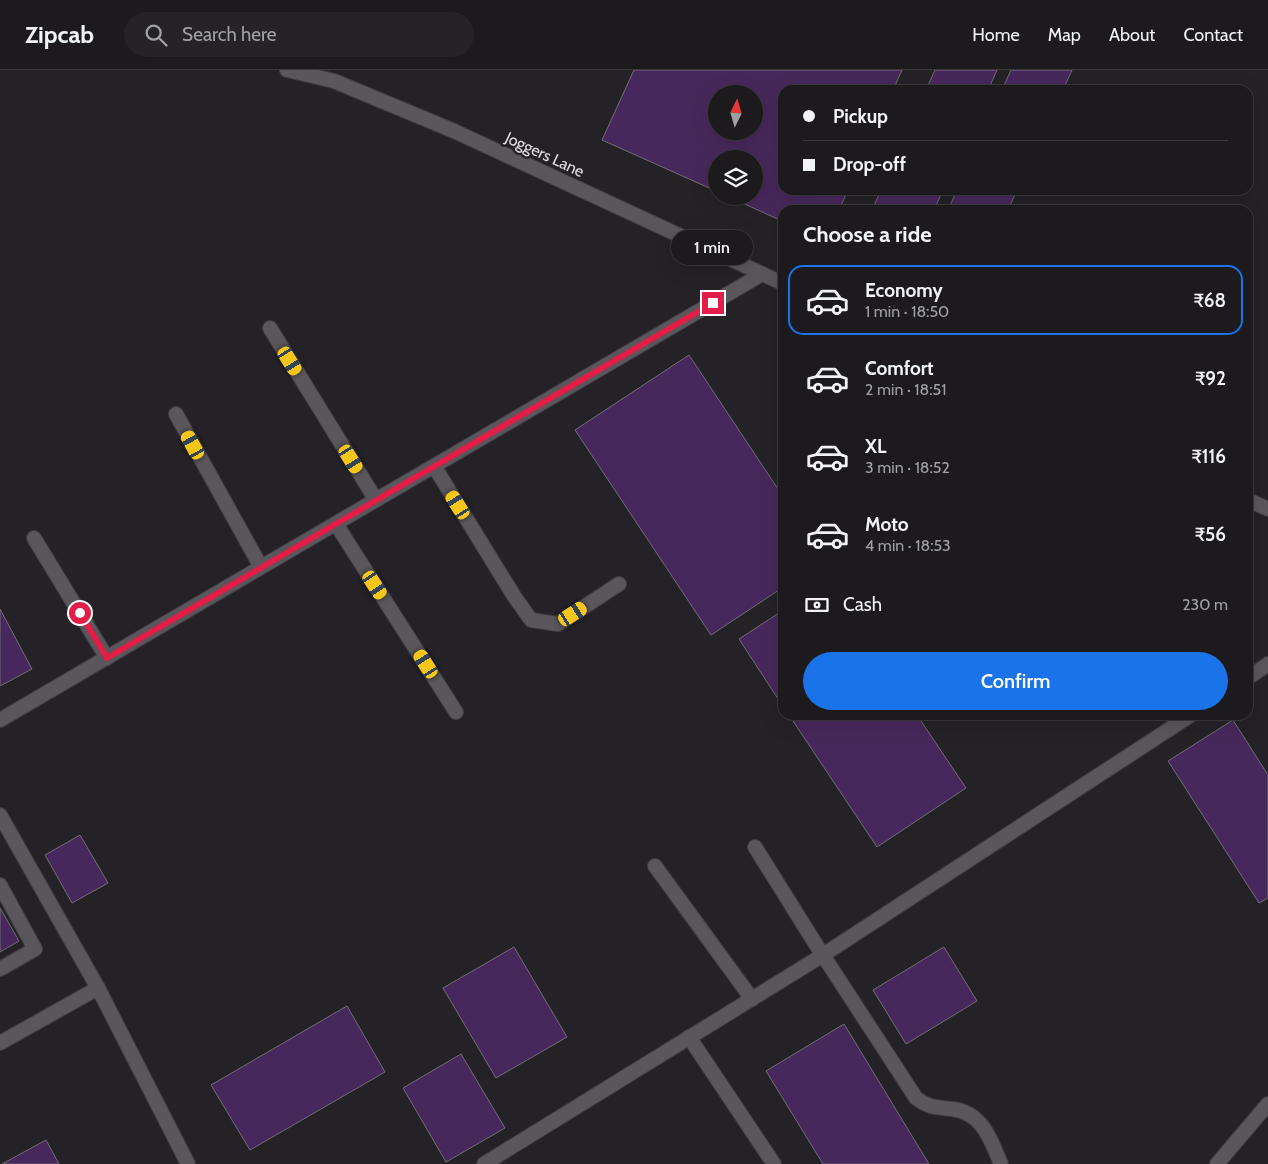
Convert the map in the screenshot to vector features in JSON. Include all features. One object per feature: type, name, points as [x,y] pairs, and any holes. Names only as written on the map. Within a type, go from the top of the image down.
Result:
[{"type":"street","name":"Joggers Lane","points":[[287,70],[334,81],[454,131],[778,281]]},
{"type":"street","points":[[0,720],[762,274]]},
{"type":"street","points":[[270,328],[376,500]]},
{"type":"street","points":[[176,414],[261,567]]},
{"type":"street","points":[[434,466],[514,596],[532,620],[558,624],[619,584]]},
{"type":"street","points":[[1253,502],[1268,509]]},
{"type":"street","points":[[336,524],[456,712]]},
{"type":"street","points":[[34,538],[107,658]]},
{"type":"street","points":[[1253,674],[1268,664]]},
{"type":"street","points":[[484,1164],[823,955],[1183,720]]},
{"type":"street","points":[[0,815],[98,988],[188,1164]]},
{"type":"street","points":[[756,847],[823,955],[916,1098],[926,1106],[955,1109],[971,1114],[983,1126],[991,1139],[1001,1164]]},
{"type":"street","points":[[655,866],[752,999]]},
{"type":"street","points":[[0,885],[35,950],[0,969]]},
{"type":"street","points":[[0,1043],[98,988]]},
{"type":"street","points":[[689,1038],[774,1164]]},
{"type":"street","points":[[1217,1164],[1268,1104]]},
{"type":"building","points":[[634,70],[902,70],[895,85],[778,85],[778,195],[846,195],[841,205],[778,205],[778,219],[747,205],[763,205],[763,150],[708,150],[708,187],[602,140]]},
{"type":"building","points":[[935,70],[997,70],[990,85],[928,85]]},
{"type":"building","points":[[1011,70],[1072,70],[1065,85],[1004,85]]},
{"type":"building","points":[[879,195],[941,195],[936,205],[874,205]]},
{"type":"building","points":[[955,195],[1015,195],[1010,205],[950,205]]},
{"type":"building","points":[[689,355],[778,489],[778,591],[711,635],[575,430]]},
{"type":"building","points":[[0,609],[32,669],[0,686]]},
{"type":"building","points":[[778,614],[778,699],[739,639]]},
{"type":"building","points":[[792,720],[920,720],[966,788],[877,847]]},
{"type":"building","points":[[1233,720],[1268,775],[1268,898],[1259,903],[1168,761]]},
{"type":"building","points":[[80,835],[108,883],[72,903],[45,855]]},
{"type":"building","points":[[0,908],[19,941],[0,952]]},
{"type":"building","points":[[514,947],[567,1037],[496,1078],[443,988]]},
{"type":"building","points":[[944,947],[977,1001],[906,1044],[873,990]]},
{"type":"building","points":[[347,1006],[385,1072],[250,1150],[211,1085]]},
{"type":"building","points":[[844,1024],[929,1164],[823,1164],[766,1071]]},
{"type":"building","points":[[461,1054],[505,1128],[446,1162],[403,1088]]},
{"type":"building","points":[[46,1140],[59,1164],[2,1164]]},
{"type":"route","points":[[80,613],[107,658],[713,303]]}]
